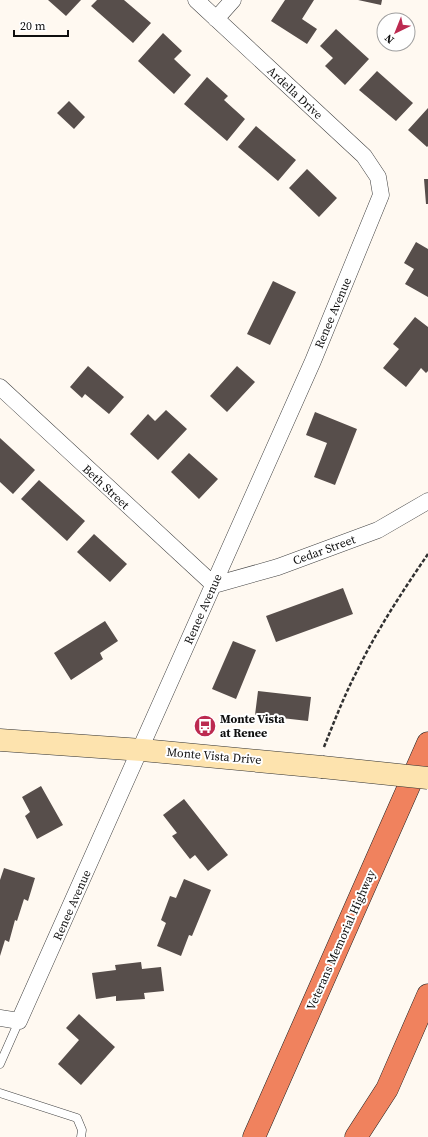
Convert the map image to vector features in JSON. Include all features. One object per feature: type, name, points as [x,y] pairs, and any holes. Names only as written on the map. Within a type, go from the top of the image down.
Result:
[{"type":"highway","name":"Veterans Memorial Highway","points":[[254,1137],[428,743]]},
{"type":"highway","points":[[375,1137],[387,1089],[428,994]]},
{"type":"highway","points":[[356,1137],[387,1089]]},
{"type":"street","name":"Ardella Drive","points":[[196,0],[364,156],[378,177],[381,195]]},
{"type":"street","points":[[216,19],[233,0]]},
{"type":"street","name":"Renee Avenue","points":[[19,1021],[142,750],[313,362],[381,195]]},
{"type":"street","name":"Beth Street","points":[[0,387],[214,585]]},
{"type":"street","name":"Cedar Street","points":[[214,585],[278,567],[378,530],[428,501]]},
{"type":"street","name":"Monte Vista Drive","points":[[0,740],[142,750],[322,759],[428,778]]},
{"type":"street","points":[[0,1018],[19,1021]]},
{"type":"lane","points":[[0,1064],[19,1021]]},
{"type":"lane","points":[[0,1093],[77,1118],[82,1130],[81,1137]]},
{"type":"path","points":[[322,759],[356,672],[392,609],[428,554]]},
{"type":"building","points":[[48,0],[81,0],[66,16]]},
{"type":"building","points":[[97,0],[124,0],[151,23],[133,43],[91,6]]},
{"type":"building","points":[[285,0],[314,0],[302,19],[317,29],[307,44],[271,21]]},
{"type":"building","points":[[358,0],[382,0],[381,5]]},
{"type":"building","points":[[336,29],[369,59],[345,85],[325,66],[333,58],[320,46]]},
{"type":"building","points":[[163,33],[182,51],[174,59],[191,75],[174,94],[138,61]]},
{"type":"building","points":[[377,71],[413,103],[396,121],[359,90]]},
{"type":"building","points":[[207,77],[228,96],[224,100],[245,119],[227,141],[184,104]]},
{"type":"building","points":[[69,101],[85,117],[74,129],[57,113]]},
{"type":"building","points":[[428,108],[428,146],[427,147],[408,130]]},
{"type":"building","points":[[256,126],[296,160],[278,181],[238,147]]},
{"type":"building","points":[[307,169],[337,198],[319,217],[289,188]]},
{"type":"building","points":[[424,179],[428,179],[428,204],[426,204]]},
{"type":"building","points":[[416,242],[428,249],[428,297],[405,284],[414,269],[404,263]]},
{"type":"building","points":[[273,281],[296,292],[270,345],[247,334]]},
{"type":"building","points":[[415,317],[428,327],[428,371],[426,373],[421,368],[406,387],[383,368],[399,349],[393,344]]},
{"type":"building","points":[[88,366],[124,397],[109,414],[85,394],[82,398],[70,387]]},
{"type":"building","points":[[237,366],[255,382],[227,412],[210,396]]},
{"type":"building","points":[[166,410],[187,429],[158,460],[130,434],[148,414],[155,421]]},
{"type":"building","points":[[315,412],[357,429],[335,485],[314,477],[327,443],[306,435]]},
{"type":"building","points":[[0,438],[35,470],[13,494],[0,482]]},
{"type":"building","points":[[189,453],[218,479],[199,499],[171,472]]},
{"type":"building","points":[[39,480],[85,521],[67,541],[21,499]]},
{"type":"building","points":[[94,534],[127,564],[110,582],[77,552]]},
{"type":"building","points":[[343,588],[353,614],[276,642],[266,616]]},
{"type":"building","points":[[105,621],[118,641],[100,653],[103,659],[71,680],[54,653]]},
{"type":"building","points":[[233,641],[256,650],[236,699],[212,689]]},
{"type":"building","points":[[258,691],[311,697],[308,721],[255,715]]},
{"type":"building","points":[[41,786],[63,825],[37,839],[25,816],[30,812],[22,797]]},
{"type":"building","points":[[184,799],[228,855],[208,871],[195,855],[190,859],[172,836],[177,833],[163,815]]},
{"type":"building","points":[[4,868],[35,878],[28,901],[24,899],[17,921],[15,920],[9,942],[5,940],[0,956],[0,880]]},
{"type":"building","points":[[184,879],[211,890],[192,936],[189,935],[181,956],[157,946],[166,923],[161,920],[170,896],[176,898]]},
{"type":"building","points":[[141,962],[142,969],[161,967],[164,991],[144,993],[145,999],[116,1001],[116,996],[96,999],[92,973],[116,970],[115,965]]},
{"type":"building","points":[[79,1014],[115,1047],[81,1085],[58,1064],[79,1040],[66,1028]]},
{"type":"place","name":"Monte Vista at Renee","points":[[205,726]]}]
